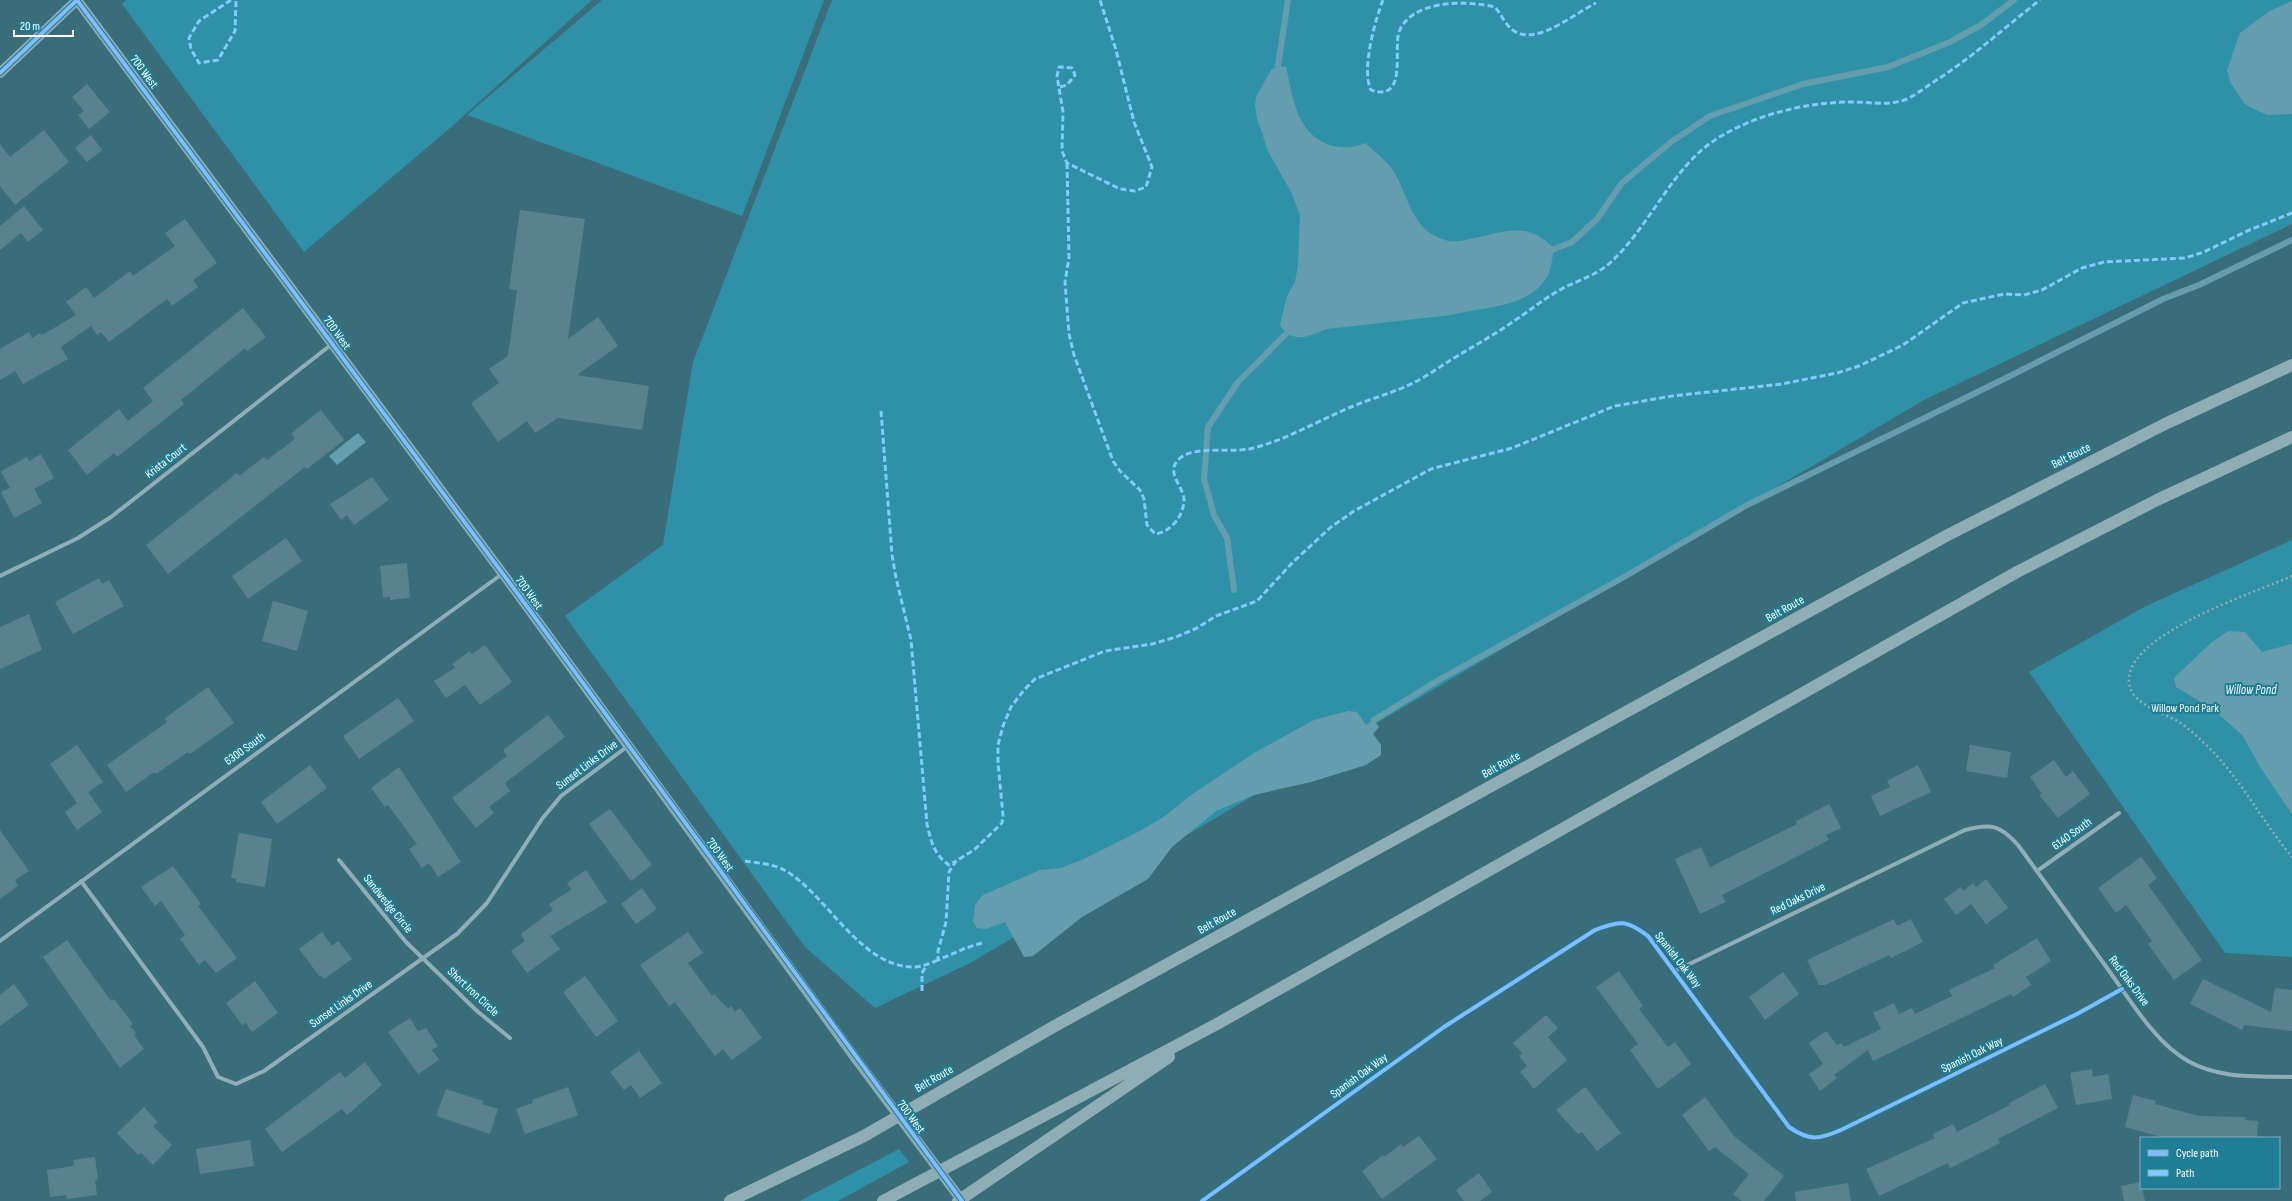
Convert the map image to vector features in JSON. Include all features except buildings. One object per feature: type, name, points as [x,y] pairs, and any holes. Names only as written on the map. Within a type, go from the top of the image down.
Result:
[{"type":"highway","name":"Belt Route","points":[[730,1201],[864,1136],[1053,1026],[1946,536],[2165,424],[2292,365]]},
{"type":"highway","points":[[883,1201],[1218,1024],[2017,572],[2156,500],[2292,437]]},
{"type":"highway","points":[[958,1201],[1218,1024]]},
{"type":"main road","points":[[0,73],[77,0]]},
{"type":"main road","name":"700 West","points":[[77,0],[503,574],[856,1059],[962,1201]]},
{"type":"street","name":"Krista Court","points":[[0,576],[33,562],[78,538],[111,517],[332,343]]},
{"type":"street","name":"6300 South","points":[[0,941],[503,574]]},
{"type":"street","name":"Sunset Links Drive","points":[[81,881],[203,1047],[218,1077],[236,1084],[264,1071],[457,934],[487,903],[542,819],[561,796],[628,746]]},
{"type":"street","name":"6140 South","points":[[2037,871],[2119,812]]},
{"type":"street","name":"Red Oaks Drive","points":[[1675,971],[1965,830],[1982,826],[1993,826],[2002,829],[2018,845],[2122,989],[2162,1040],[2175,1053],[2189,1062],[2225,1074],[2292,1078]]},
{"type":"street","name":"Sandwedge Circle","points":[[339,860],[406,942],[424,958]]},
{"type":"street","name":"Spanish Oak Way","points":[[1202,1201],[1444,1028],[1595,930],[1611,924],[1622,922],[1634,926],[1648,936],[1789,1127],[1801,1136],[1814,1138],[1828,1135],[1850,1125],[2083,1012],[2122,989]]},
{"type":"street","name":"Short Iron Circle","points":[[424,958],[477,1011],[510,1038]]},
{"type":"path","points":[[2292,576],[2194,617],[2166,634],[2138,657],[2129,676],[2129,683],[2132,693],[2142,701],[2182,724],[2204,743],[2228,770],[2262,820],[2292,857]]},
{"type":"green space","points":[[126,0],[592,0],[450,128],[304,252],[122,4]]},
{"type":"green space","points":[[602,0],[824,0],[742,216],[467,115]]},
{"type":"green space","points":[[832,0],[2292,0],[2292,224],[1924,400],[970,963],[875,1008],[805,947],[565,616],[663,545],[693,362]]},
{"type":"green space","name":"Willow Pond Park","points":[[2292,540],[2292,957],[2225,953],[2029,672],[2144,607]]},
{"type":"green space","points":[[899,1149],[909,1162],[838,1201],[800,1201]]},
{"type":"water","points":[[2292,1],[2292,114],[2267,115],[2244,103],[2230,82],[2227,70],[2240,33],[2268,12]]},
{"type":"water","points":[[1278,66],[1286,67],[1297,111],[1308,130],[1316,138],[1332,146],[1346,147],[1366,143],[1392,169],[1417,220],[1433,235],[1448,241],[1457,241],[1514,230],[1534,234],[1544,240],[1554,249],[1549,273],[1541,285],[1519,300],[1451,315],[1327,329],[1302,337],[1290,335],[1285,331],[1280,325],[1287,296],[1295,282],[1298,265],[1300,215],[1291,192],[1268,151],[1257,118],[1255,106],[1256,97],[1271,70]]},
{"type":"water","points":[[358,433],[366,442],[337,465],[329,456]]},
{"type":"water","name":"Willow Pond","points":[[2228,631],[2245,632],[2262,652],[2292,644],[2292,814],[2260,767],[2243,736],[2214,710],[2176,687],[2174,678],[2212,642]]},
{"type":"water","points":[[1348,711],[1357,712],[1366,725],[1374,720],[1379,727],[1373,734],[1381,745],[1381,755],[1366,765],[1311,782],[1254,795],[1216,811],[1172,847],[1148,879],[1082,917],[1033,956],[1024,957],[1005,922],[986,929],[977,928],[973,922],[975,905],[983,895],[1040,870],[1061,868],[1084,859],[1140,831],[1165,816],[1191,795],[1254,753],[1314,720]]},
{"type":"waterway","points":[[1278,66],[1288,0]]},
{"type":"waterway","points":[[1554,249],[1572,242],[1597,219],[1622,183],[1671,142],[1710,116],[1803,84],[1888,67],[1950,42],[1981,25],[2014,0]]},
{"type":"waterway","points":[[1374,720],[1437,681],[1624,577],[1747,505],[2163,299],[2199,285],[2292,240]]},
{"type":"waterway","points":[[1234,590],[1227,538],[1214,515],[1204,479],[1208,427],[1238,382],[1286,334]]},
{"type":"marked path","points":[[231,0],[199,21],[189,38],[191,49],[199,63],[218,60],[235,31],[236,0]]},
{"type":"marked path","points":[[1060,87],[1067,85],[1075,75],[1072,68],[1059,67],[1057,76],[1063,112],[1062,151],[1067,163],[1120,189],[1135,191],[1146,187],[1152,167],[1134,122],[1116,50],[1100,0]]},
{"type":"marked path","points":[[1383,0],[1376,20],[1368,58],[1368,81],[1371,90],[1383,92],[1390,89],[1395,82],[1399,32],[1405,21],[1427,8],[1455,3],[1469,3],[1495,7],[1508,26],[1514,31],[1523,35],[1545,31],[1596,3]]},
{"type":"marked path","points":[[1067,163],[1069,258],[1065,282],[1069,334],[1074,355],[1113,461],[1120,471],[1140,490],[1144,499],[1147,525],[1155,534],[1161,533],[1176,522],[1182,511],[1184,499],[1174,474],[1174,469],[1175,464],[1185,455],[1193,452],[1212,450],[1249,449],[1275,441],[1351,407],[1418,381],[1501,330],[1558,291],[1592,275],[1605,267],[1625,248],[1638,232],[1673,181],[1700,152],[1715,140],[1745,124],[1778,112],[1795,108],[1846,102],[1892,103],[1907,99],[1963,62],[2040,0]]},
{"type":"marked path","points":[[982,943],[938,960],[938,951],[946,922],[949,872],[956,861],[974,850],[1002,823],[1003,815],[998,763],[998,745],[1003,726],[1011,707],[1035,679],[1105,651],[1152,644],[1176,637],[1197,628],[1216,616],[1257,601],[1293,562],[1331,527],[1354,511],[1431,469],[1512,448],[1615,406],[1672,396],[1782,384],[1837,373],[1859,366],[1903,345],[1963,303],[2004,294],[2024,295],[2042,290],[2082,268],[2104,262],[2185,258],[2204,252],[2247,231],[2292,213]]},
{"type":"marked path","points":[[881,411],[892,555],[911,640],[927,824],[932,842],[940,857],[949,865],[956,861]]},
{"type":"marked path","points":[[745,861],[771,865],[786,871],[801,882],[861,943],[877,956],[895,964],[914,967],[923,966],[938,960]]},
{"type":"marked path","points":[[922,991],[922,973],[928,963]]},
{"type":"cycle path","points":[[77,0],[512,586],[962,1201]]},
{"type":"cycle path","points":[[0,73],[77,0]]},
{"type":"cycle path","points":[[1202,1201],[1444,1027],[1595,930],[1611,924],[1629,924],[1648,936],[1789,1127],[1796,1132],[1810,1137],[1822,1137],[1843,1129],[2077,1014],[2122,989]]}]
